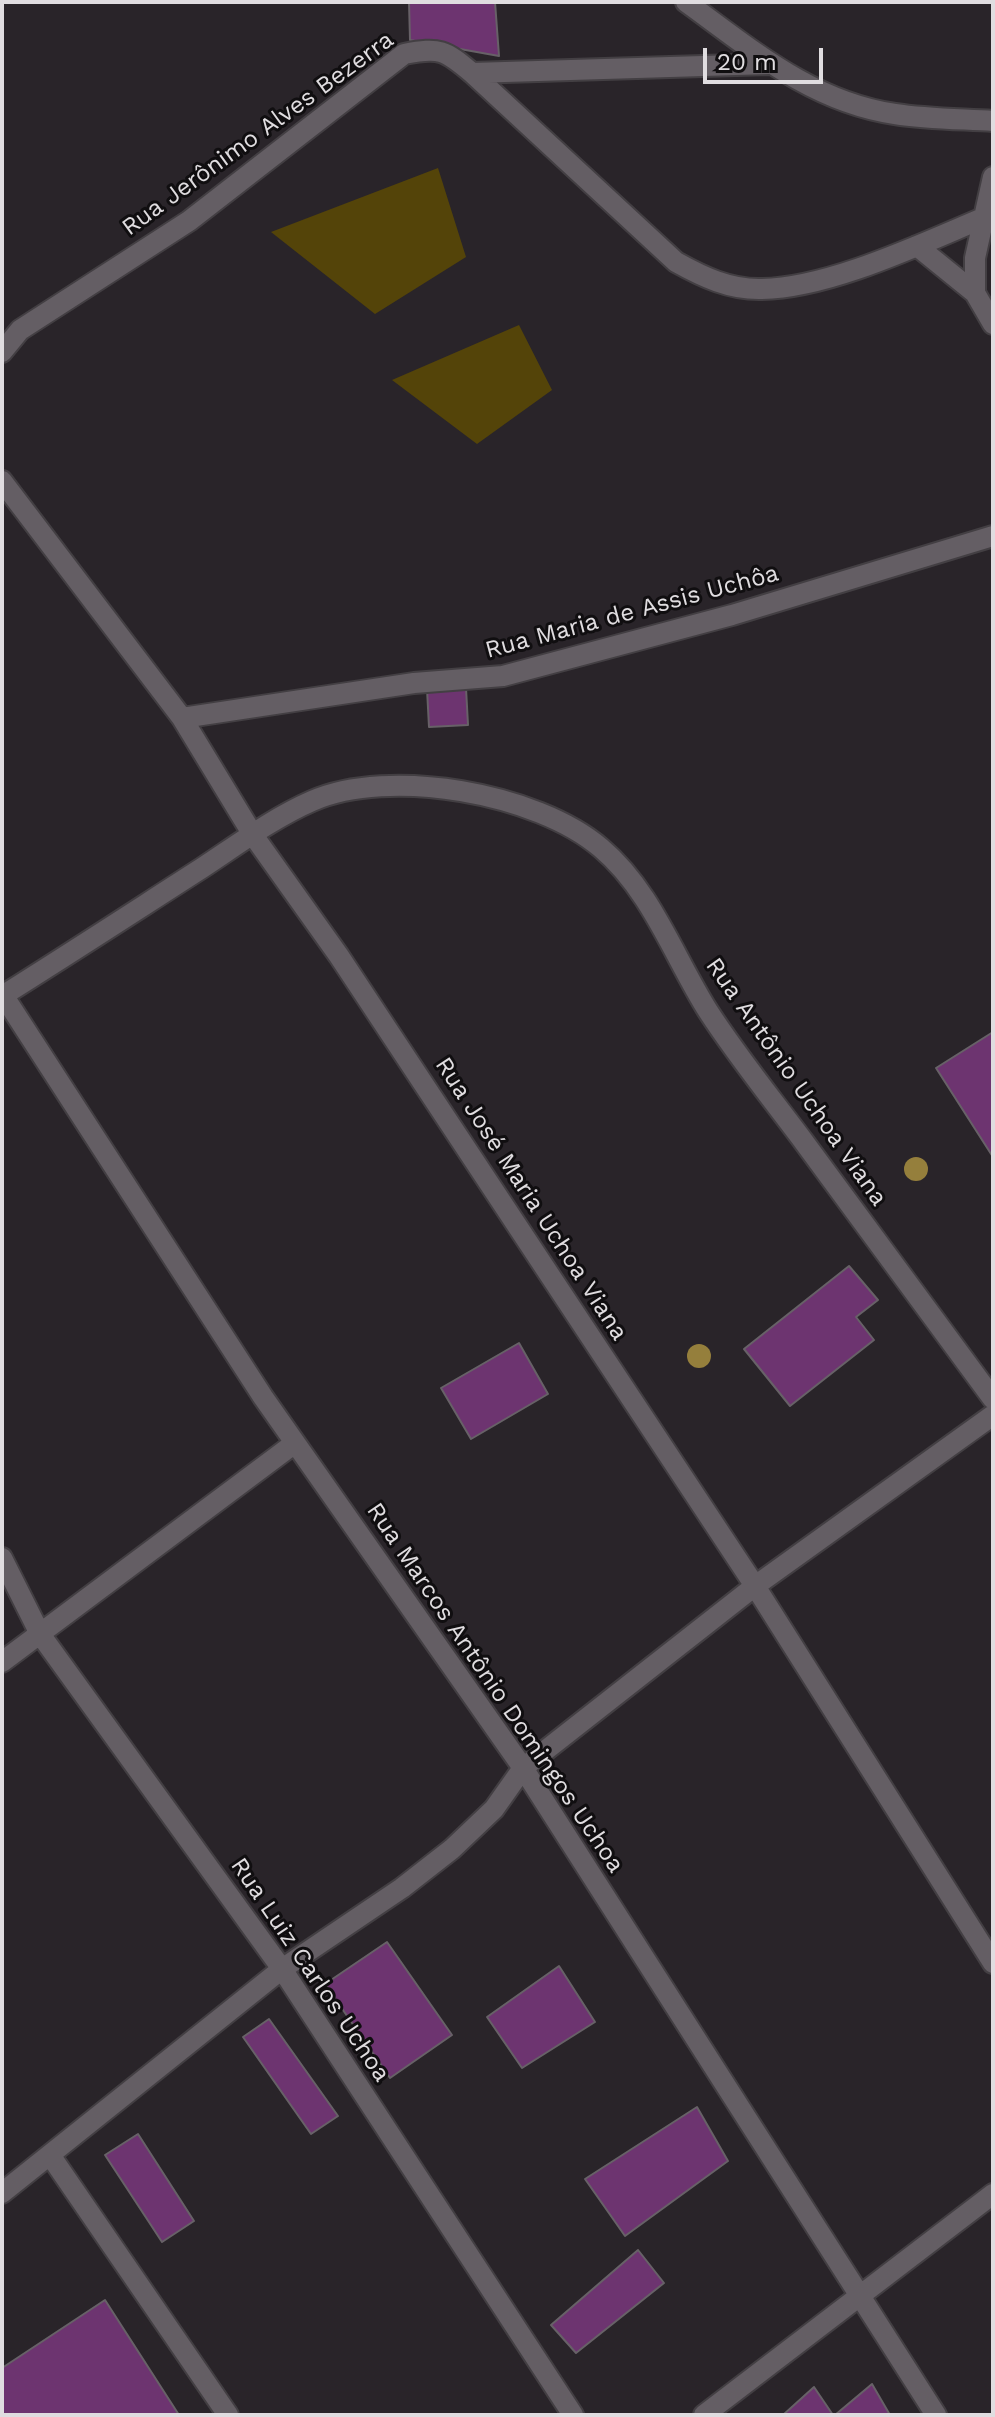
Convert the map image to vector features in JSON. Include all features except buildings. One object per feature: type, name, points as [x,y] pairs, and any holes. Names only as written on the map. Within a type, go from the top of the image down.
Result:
[{"type":"street","points":[[686,2],[769,64],[818,91],[893,114],[993,121]]},
{"type":"street","name":"Rua Jerônimo Alves Bezerra","points":[[2,352],[20,330],[189,221],[404,54],[429,49],[451,55],[472,73],[676,262],[728,285],[760,289],[790,287],[917,246],[983,218]]},
{"type":"street","points":[[472,73],[769,64]]},
{"type":"street","points":[[975,293],[975,258],[993,177]]},
{"type":"street","points":[[917,246],[975,293],[993,324]]},
{"type":"street","name":"Rua José Maria Uchoa Viana","points":[[2,481],[182,718],[253,835],[339,956],[755,1586],[993,1963]]},
{"type":"street","name":"Rua Maria de Assis Uchôa","points":[[182,718],[414,683],[503,676],[732,615],[993,536]]},
{"type":"street","name":"Rua Antônio Uchoa Viana","points":[[3,995],[253,835],[312,801],[360,787],[407,785],[451,790],[513,803],[553,816],[599,846],[618,863],[639,890],[709,1012],[993,1399]]},
{"type":"street","name":"Rua Marcos Antônio Domingos Uchoa","points":[[3,995],[295,1443],[523,1768],[936,2415]]},
{"type":"street","points":[[2,2193],[282,1969],[402,1888],[452,1849],[494,1809],[523,1768],[755,1586],[993,1415]]},
{"type":"street","points":[[2,1662],[295,1443]]},
{"type":"street","name":"Rua Luiz Carlos Uchoa","points":[[2,1558],[40,1634],[282,1969],[573,2415]]},
{"type":"street","points":[[50,2155],[228,2415]]},
{"type":"street","points":[[704,2415],[993,2194]]},
{"type":"shaded area","points":[[438,168],[466,257],[375,314],[271,232]]},
{"type":"shaded area","points":[[519,325],[552,390],[477,444],[392,380]]}]
